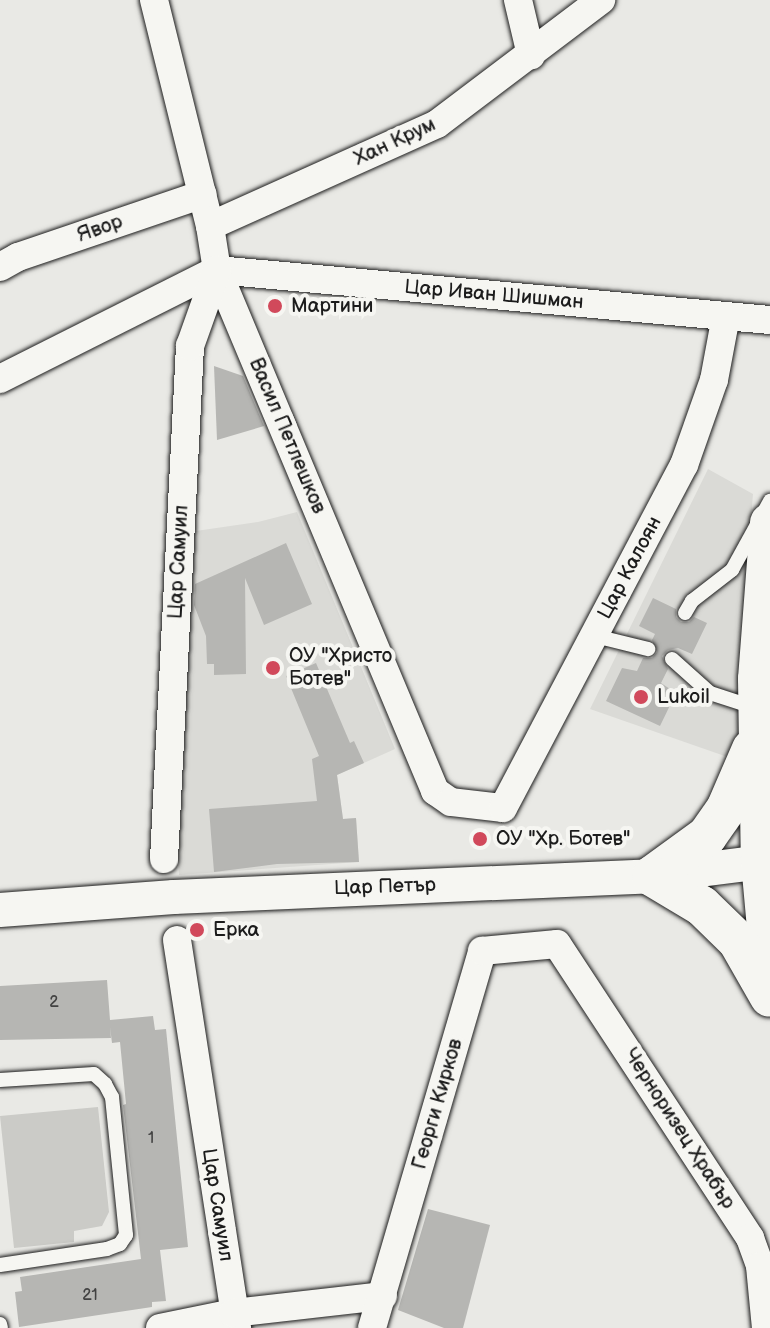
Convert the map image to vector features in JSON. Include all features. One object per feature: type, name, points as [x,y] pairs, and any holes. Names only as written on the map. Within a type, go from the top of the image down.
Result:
[{"type":"main road","points":[[770,523],[763,594],[758,721],[770,960]]},
{"type":"main road","points":[[758,721],[726,809],[714,827],[707,836],[652,876],[702,906],[738,941],[770,997]]},
{"type":"street","name":"Васил Петлешков","points":[[154,0],[203,194],[217,270],[435,791],[451,802],[503,808]]},
{"type":"street","points":[[518,0],[531,55]]},
{"type":"street","name":"Хан Крум","points":[[210,226],[437,124],[601,0]]},
{"type":"street","name":"Явор","points":[[0,267],[18,257],[203,194]]},
{"type":"street","points":[[0,379],[217,270]]},
{"type":"street","name":"Цар Иван Шишман","points":[[217,270],[770,320]]},
{"type":"street","name":"Цар Самуил","points":[[164,859],[190,346],[217,270]]},
{"type":"street","name":"Цар Калоян","points":[[503,808],[684,465],[714,380],[726,316]]},
{"type":"street","name":"Цар Петър","points":[[0,910],[174,897],[652,876],[766,862]]},
{"type":"street","name":"Цар Самуил","points":[[177,940],[235,1321]]},
{"type":"street","name":"Георги Кирков","points":[[372,1328],[482,951],[557,944]]},
{"type":"street","name":"Черноризец Храбър","points":[[557,944],[750,1238],[760,1266],[766,1328]]},
{"type":"street","points":[[160,1328],[235,1321],[383,1296]]},
{"type":"lane","points":[[685,613],[692,601],[732,570],[770,501]]},
{"type":"lane","points":[[595,636],[648,649]]},
{"type":"lane","points":[[672,659],[710,693],[758,721]]},
{"type":"lane","points":[[0,1080],[94,1074],[105,1084],[112,1097],[126,1235],[120,1244],[107,1249],[0,1265]]},
{"type":"shaded area","points":[[708,469],[753,494],[738,678],[739,761],[590,709]]},
{"type":"shaded area","name":"ОУ \"Христо Ботев\"","points":[[297,512],[395,749],[337,775],[343,819],[356,818],[359,862],[179,875],[177,844],[189,532],[258,522]]},
{"type":"shaded area","points":[[98,1107],[109,1212],[102,1226],[74,1231],[74,1242],[14,1248],[0,1116]]},
{"type":"building","points":[[214,366],[243,376],[264,426],[217,440]]},
{"type":"building","points":[[286,543],[312,604],[264,625],[245,578],[246,674],[214,675],[214,664],[207,664],[206,636],[194,605],[195,584]]},
{"type":"building","points":[[653,598],[676,609],[676,617],[681,622],[689,622],[694,617],[707,623],[692,654],[678,648],[668,650],[662,656],[668,669],[661,683],[676,693],[660,726],[606,701],[622,668],[637,671],[643,658],[652,658],[657,652],[652,640],[655,634],[639,626]]},
{"type":"building","points":[[316,663],[350,743],[354,741],[364,763],[337,775],[343,819],[356,818],[359,862],[277,864],[214,872],[209,809],[317,801],[312,759],[319,756],[286,676]]},
{"type":"building","points":[[107,980],[110,1020],[153,1016],[155,1030],[166,1029],[188,1247],[160,1250],[166,1301],[152,1302],[152,1307],[19,1327],[15,1292],[22,1291],[20,1277],[141,1259],[123,1105],[126,1104],[120,1042],[112,1043],[110,1027],[111,1038],[0,1040],[0,986]]},
{"type":"building","points":[[428,1209],[490,1225],[463,1328],[444,1328],[398,1310]]},
{"type":"place","name":"Мартини","points":[[275,306]]},
{"type":"place","name":"ОУ \"Христо Ботев\"","points":[[273,668]]},
{"type":"place","name":"Lukoil","points":[[641,697]]},
{"type":"place","name":"ОУ \"Хр. Ботев\"","points":[[480,839]]},
{"type":"place","name":"Ерка","points":[[197,930]]}]
